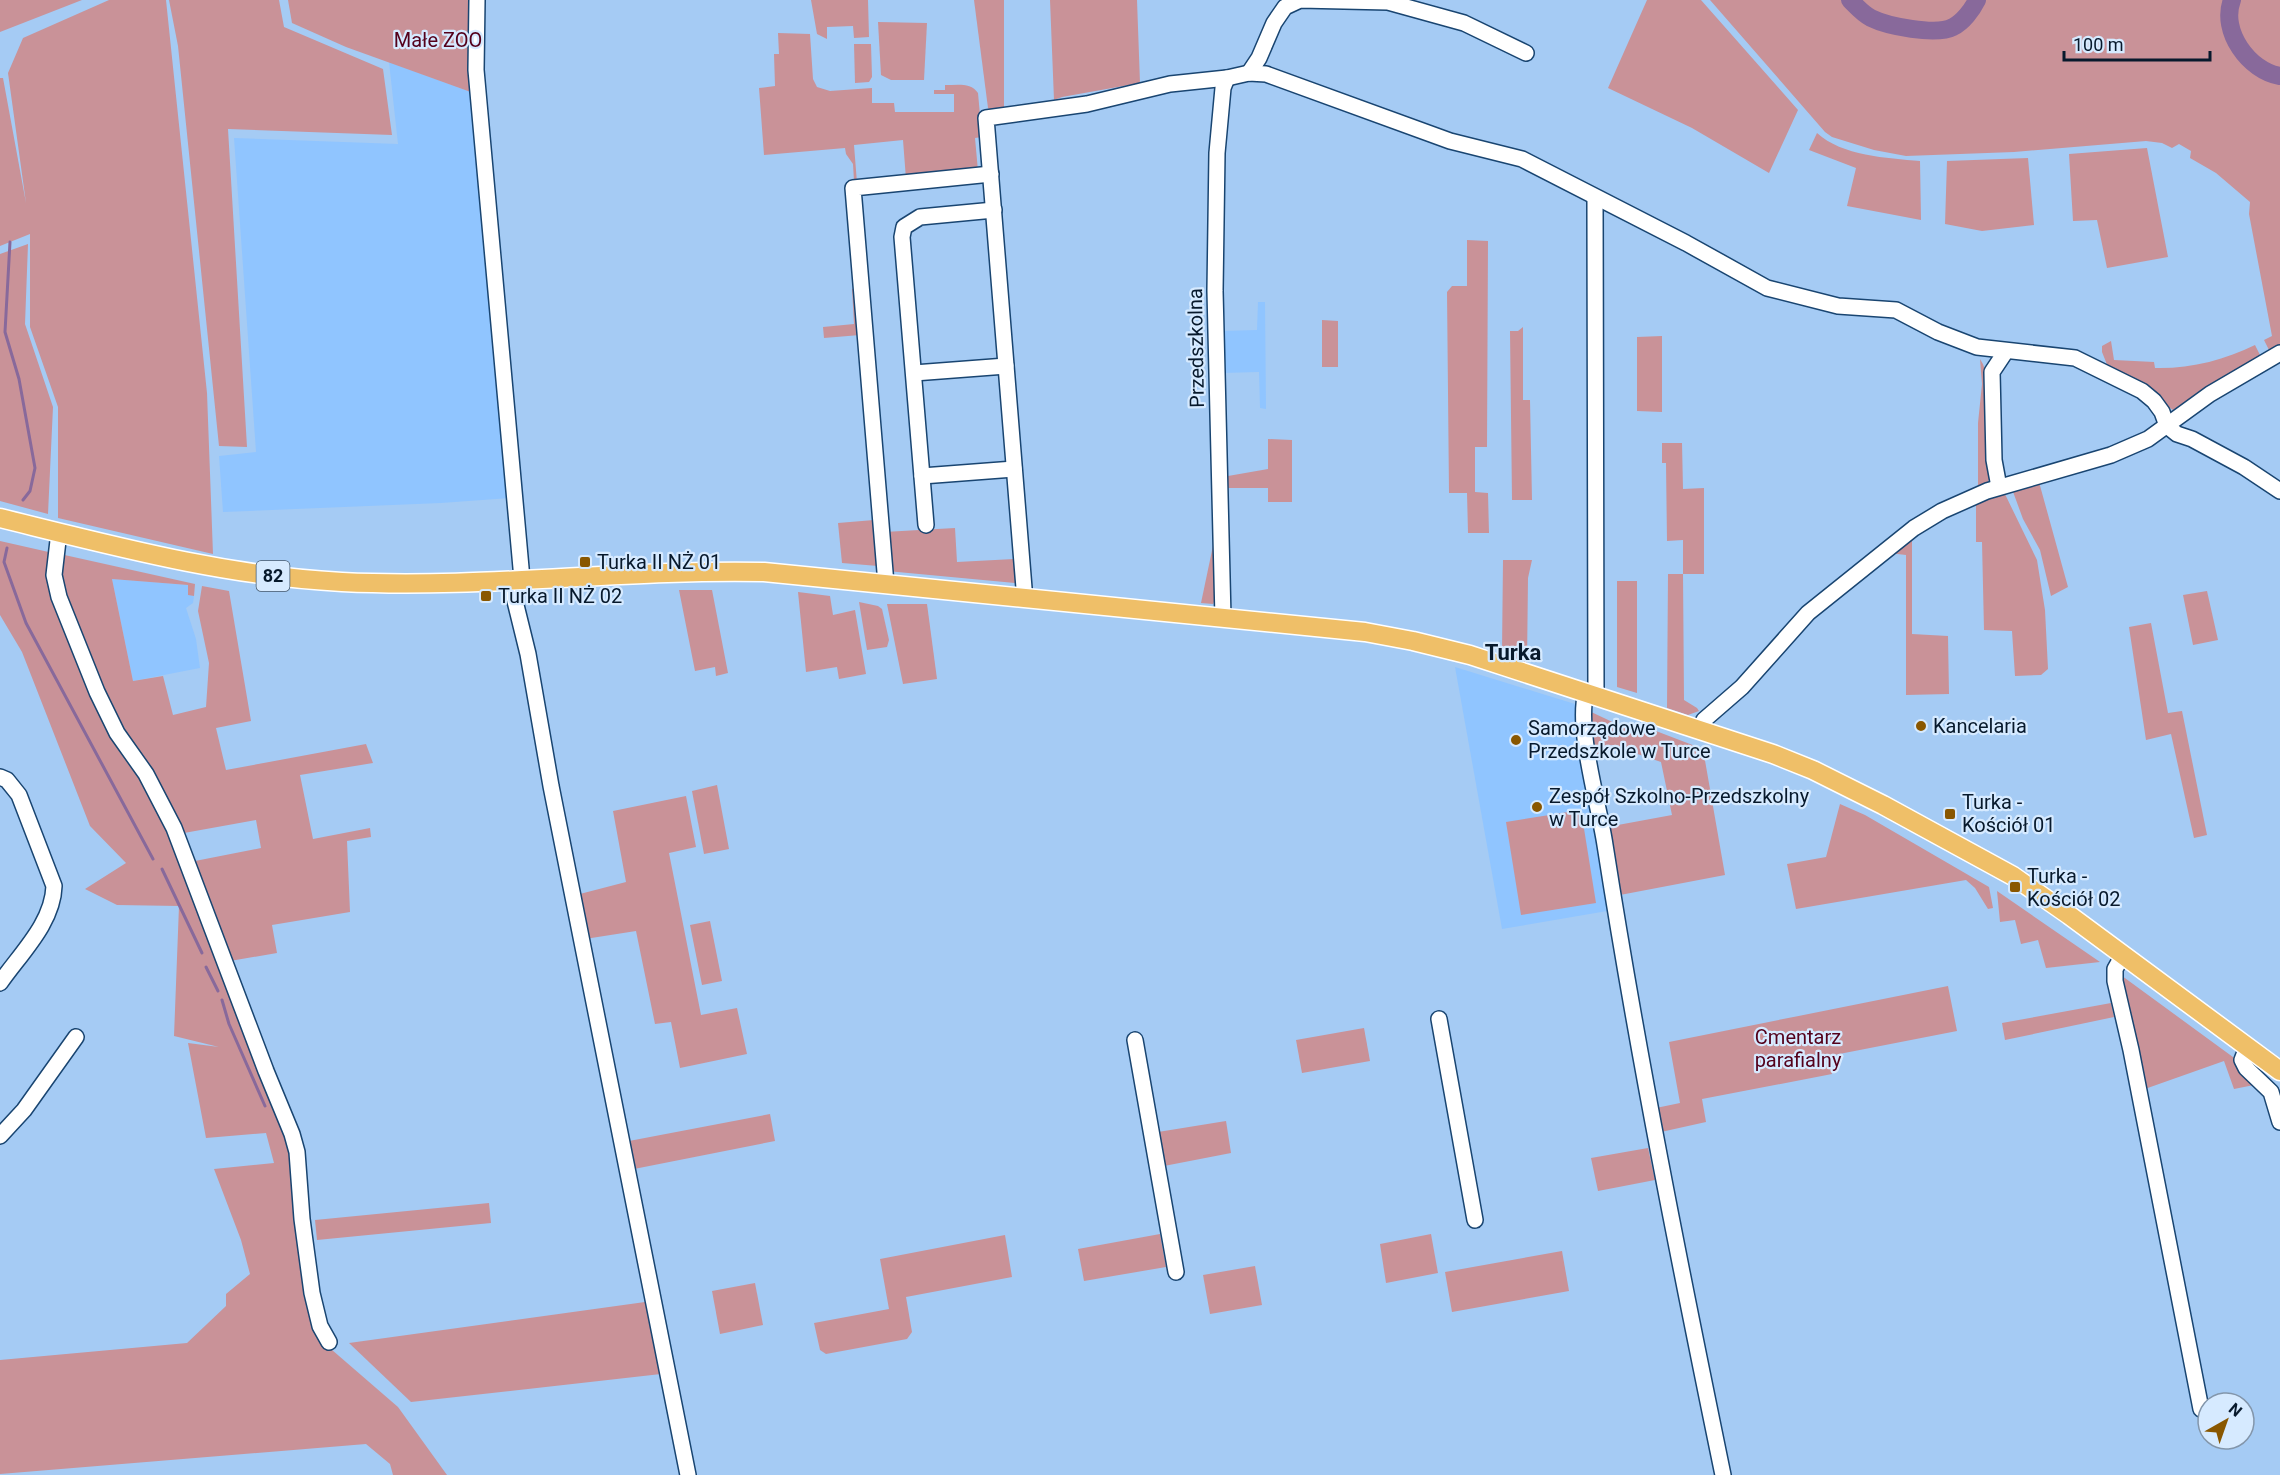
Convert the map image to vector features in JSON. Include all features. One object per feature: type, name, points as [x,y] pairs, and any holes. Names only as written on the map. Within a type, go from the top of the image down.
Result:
[{"type":"main road","name":"82","points":[[0,518],[166,559],[274,576],[370,583],[764,572],[1365,632],[1413,641],[1470,656],[1700,729],[1813,770],[1949,839],[2031,888],[2280,1071]]},
{"type":"street","points":[[477,0],[476,70],[518,579],[514,597],[528,654],[551,786],[688,1475]]},
{"type":"street","points":[[1249,73],[1259,58],[1274,23],[1285,7],[1299,0],[1388,2],[1464,22],[1526,53]]},
{"type":"street","points":[[1023,598],[986,118],[1087,104],[1170,84],[1227,78],[1249,73],[1266,74],[1292,82],[1450,141],[1514,156],[1686,243],[1767,288],[1838,306],[1896,310],[1938,332],[1977,347],[2065,356],[2091,365],[2142,391],[2154,401],[2162,412],[2167,426],[2177,434],[2192,439],[2244,467],[2280,490]]},
{"type":"street","name":"Przedszkolna","points":[[1223,618],[1215,291],[1217,153],[1223,88],[1227,78]]},
{"type":"street","points":[[886,584],[853,188],[991,174]]},
{"type":"street","points":[[1595,198],[1597,534],[1591,694],[1583,704],[1583,722],[1621,949],[1669,1209],[1723,1475]]},
{"type":"street","points":[[926,525],[902,237],[904,227],[920,217],[993,210]]},
{"type":"street","points":[[1977,347],[1992,372],[1994,460],[1999,487]]},
{"type":"street","points":[[1992,372],[2006,351]]},
{"type":"street","points":[[1700,729],[1704,720],[1742,687],[1798,623],[1835,590],[1914,528],[1958,503],[1999,487],[2115,454],[2156,436],[2210,394],[2280,353]]},
{"type":"street","points":[[914,373],[1006,366]]},
{"type":"street","points":[[922,476],[1014,469]]},
{"type":"street","points":[[59,532],[54,574],[59,597],[97,692],[117,733],[146,774],[174,828],[292,1134],[297,1152],[302,1219],[312,1293],[320,1326],[329,1342]]},
{"type":"street","points":[[0,777],[7,780],[19,795],[54,886],[46,917],[0,983]]},
{"type":"street","points":[[2124,955],[2115,969],[2115,981],[2131,1050],[2197,1391]]},
{"type":"street","points":[[1439,1019],[1475,1220]]},
{"type":"street","points":[[0,1136],[24,1110],[76,1036]]},
{"type":"street","points":[[1135,1040],[1176,1272]]},
{"type":"street","points":[[2247,1047],[2242,1060],[2246,1068],[2271,1092],[2280,1122]]},
{"type":"shaded area","points":[[389,62],[479,95],[510,498],[223,512],[219,456],[256,452],[234,138],[398,144]]},
{"type":"shaded area","points":[[1258,302],[1265,302],[1266,409],[1260,408],[1259,372],[1222,373],[1221,331],[1257,330]]},
{"type":"shaded area","points":[[112,579],[189,585],[188,594],[194,596],[193,603],[186,608],[196,639],[200,668],[133,681]]},
{"type":"shaded area","name":"Zespół Szkolno-Przedszkolny w Turce","points":[[1455,667],[1575,704],[1613,910],[1502,929]]},
{"type":"green space","points":[[0,0],[82,0],[0,32]]},
{"type":"green space","points":[[109,0],[166,0],[207,393],[213,554],[58,518],[58,407],[30,327],[30,234],[0,246],[0,78],[3,78],[26,203],[8,73],[23,38]]},
{"type":"green space","points":[[169,0],[279,0],[284,27],[383,69],[392,135],[228,129],[247,447],[219,446],[178,46]]},
{"type":"green space","name":"Małe ZOO","points":[[288,0],[477,0],[479,95],[346,47],[292,23]]},
{"type":"green space","points":[[811,0],[868,0],[869,37],[854,38],[853,26],[827,27],[827,39],[817,34]]},
{"type":"green space","points":[[974,0],[1004,0],[1004,111],[991,111],[988,108]]},
{"type":"green space","points":[[1050,0],[1137,0],[1140,83],[1054,100]]},
{"type":"green space","points":[[1647,0],[1701,0],[1798,110],[1769,173],[1692,128],[1608,88]]},
{"type":"green space","points":[[1710,0],[2280,0],[2280,347],[2270,352],[2264,340],[2272,336],[2249,214],[2250,202],[2216,173],[2190,158],[2191,151],[2179,144],[2172,148],[2162,143],[2146,141],[2014,152],[1906,156],[1874,150],[1832,137],[1825,132]]},
{"type":"green space","points":[[878,22],[927,23],[924,80],[891,80],[881,75]]},
{"type":"green space","points":[[778,33],[810,34],[813,79],[817,87],[830,91],[872,88],[872,103],[894,103],[895,112],[954,112],[954,94],[934,94],[934,90],[945,90],[945,85],[968,86],[975,89],[978,93],[982,137],[975,138],[978,171],[906,179],[903,140],[854,145],[857,183],[854,181],[853,164],[845,148],[764,155],[759,88],[775,86],[774,54],[779,54]]},
{"type":"green space","points":[[854,44],[871,44],[872,77],[869,82],[855,83]]},
{"type":"green space","points":[[1817,133],[1839,147],[1865,155],[1920,161],[1921,220],[1847,206],[1856,168],[1809,150]]},
{"type":"green space","points":[[2147,148],[2168,257],[2107,268],[2097,220],[2073,221],[2069,154]]},
{"type":"green space","points":[[2028,158],[2034,225],[1982,231],[1945,224],[1947,161]]},
{"type":"green space","points":[[1467,240],[1488,241],[1487,447],[1475,447],[1475,492],[1488,493],[1489,533],[1468,533],[1467,493],[1449,493],[1447,292],[1452,286],[1467,286]]},
{"type":"green space","points":[[28,244],[25,324],[53,407],[48,514],[0,501],[0,254]]},
{"type":"green space","points":[[856,288],[860,335],[824,338],[823,327],[854,324],[852,289]]},
{"type":"green space","points":[[1322,320],[1338,321],[1338,367],[1322,367]]},
{"type":"green space","points":[[1523,327],[1523,400],[1530,400],[1532,500],[1512,500],[1510,331],[1518,331]]},
{"type":"green space","points":[[1662,336],[1662,412],[1637,411],[1637,337]]},
{"type":"green space","points":[[2111,341],[2114,360],[2154,362],[2155,368],[2181,367],[2207,362],[2255,345],[2261,357],[2173,410],[2108,367],[2102,346]]},
{"type":"green space","points":[[1980,359],[1988,383],[1990,434],[1989,479],[1986,487],[1978,490],[1978,423],[1982,384]]},
{"type":"green space","points":[[1268,439],[1292,440],[1292,502],[1268,502],[1268,488],[1228,488],[1228,476],[1268,469]]},
{"type":"green space","points":[[1662,443],[1682,443],[1683,489],[1704,488],[1704,574],[1683,574],[1683,540],[1667,541],[1666,463],[1662,463]]},
{"type":"green space","points":[[2039,482],[2068,587],[2051,596],[2040,550],[2023,519],[2012,489]]},
{"type":"green space","points":[[2003,490],[2037,560],[2045,610],[2048,669],[2041,675],[2015,676],[2012,631],[1984,630],[1982,542],[1976,542],[1976,501]]},
{"type":"green space","points":[[874,520],[878,566],[842,563],[838,523]]},
{"type":"green space","points":[[955,528],[957,562],[1014,559],[1015,583],[887,571],[884,532]]},
{"type":"green space","points":[[1909,537],[1912,540],[1912,634],[1948,636],[1949,694],[1906,695],[1906,555],[1889,553]]},
{"type":"green space","points":[[0,541],[53,553],[51,585],[157,802],[287,1131],[324,1343],[398,1407],[447,1475],[393,1475],[390,1464],[366,1444],[0,1474],[0,1360],[187,1343],[226,1306],[226,1294],[250,1274],[241,1240],[214,1169],[274,1163],[266,1133],[206,1138],[188,1043],[219,1047],[174,1036],[179,906],[117,905],[85,889],[126,863],[90,826],[22,652],[0,615]]},
{"type":"green space","points":[[1214,541],[1215,600],[1213,604],[1201,603]]},
{"type":"green space","points":[[60,554],[195,584],[194,596],[188,595],[188,585],[112,579],[133,681],[163,676],[173,715],[206,707],[209,663],[198,611],[202,586],[229,591],[251,721],[216,728],[226,770],[366,744],[373,763],[300,775],[313,839],[370,828],[371,837],[347,841],[350,912],[272,925],[277,953],[230,961],[195,861],[261,848],[256,820],[184,833],[158,784],[128,738],[106,697],[62,591]]},
{"type":"green space","points":[[1503,560],[1532,560],[1528,578],[1527,663],[1502,652]]},
{"type":"green space","points":[[1668,574],[1683,574],[1684,700],[1699,711],[1688,715],[1667,708]]},
{"type":"green space","points":[[1617,581],[1637,581],[1637,693],[1617,687]]},
{"type":"green space","points":[[679,590],[712,590],[728,673],[716,676],[715,667],[695,671]]},
{"type":"green space","points":[[2207,591],[2218,640],[2193,645],[2183,595]]},
{"type":"green space","points":[[798,592],[830,596],[833,615],[855,610],[866,674],[839,679],[837,667],[806,672]]},
{"type":"green space","points":[[859,602],[882,609],[889,640],[887,647],[867,650]]},
{"type":"green space","points":[[887,604],[927,604],[937,679],[903,684]]},
{"type":"green space","points":[[2151,623],[2168,713],[2182,711],[2207,835],[2194,838],[2171,734],[2146,740],[2129,627]]},
{"type":"green space","points":[[1587,710],[1623,727],[1656,731],[1703,749],[1725,875],[1620,895],[1607,827],[1672,815],[1661,762],[1611,745],[1595,757]]},
{"type":"green space","points":[[717,785],[729,849],[704,854],[692,791]]},
{"type":"green space","points":[[686,796],[696,847],[669,853],[701,1015],[737,1008],[747,1054],[680,1068],[671,1022],[655,1024],[636,931],[585,939],[576,895],[626,882],[613,811]]},
{"type":"green space","points":[[1840,804],[1865,815],[1989,887],[1993,908],[1988,909],[1975,888],[1966,880],[1796,909],[1787,864],[1826,857]]},
{"type":"green space","points":[[1581,810],[1596,903],[1521,915],[1506,822]]},
{"type":"green space","points":[[1997,891],[2100,962],[2046,968],[2038,940],[2021,944],[2015,920],[2000,922]]},
{"type":"green space","points":[[710,921],[722,981],[702,985],[690,925]]},
{"type":"green space","points":[[2118,973],[2237,1060],[2259,1084],[2234,1089],[2224,1061],[2142,1090]]},
{"type":"green space","name":"Cmentarz parafialny","points":[[1948,986],[1957,1031],[1829,1056],[1832,1074],[1702,1099],[1706,1122],[1661,1132],[1656,1108],[1680,1103],[1669,1042]]},
{"type":"green space","points":[[2111,1003],[2114,1017],[2005,1040],[2002,1023]]},
{"type":"green space","points":[[1364,1028],[1370,1061],[1302,1073],[1296,1040]]},
{"type":"green space","points":[[770,1114],[775,1141],[634,1169],[629,1141]]},
{"type":"green space","points":[[1226,1121],[1231,1153],[1164,1166],[1158,1132]]},
{"type":"green space","points":[[1648,1148],[1655,1180],[1598,1191],[1591,1158]]},
{"type":"green space","points":[[489,1203],[491,1223],[317,1240],[315,1220]]},
{"type":"green space","points":[[1160,1234],[1166,1267],[1084,1281],[1078,1249]]},
{"type":"green space","points":[[1431,1234],[1438,1273],[1386,1283],[1380,1244]]},
{"type":"green space","points":[[1005,1235],[1012,1277],[906,1297],[912,1332],[907,1339],[826,1354],[820,1350],[814,1323],[889,1309],[880,1259]]},
{"type":"green space","points":[[1562,1251],[1569,1291],[1452,1312],[1445,1272]]},
{"type":"green space","points":[[1255,1266],[1262,1305],[1210,1314],[1203,1275]]},
{"type":"green space","points":[[755,1283],[763,1325],[720,1334],[712,1291]]},
{"type":"green space","points":[[645,1302],[661,1374],[411,1402],[349,1343]]},
{"type":"waterway","points":[[1850,0],[1865,14],[1878,21],[1899,27],[1935,31],[1957,25],[1973,8],[1977,0]]},
{"type":"waterway","points":[[2232,0],[2229,12],[2230,24],[2240,48],[2258,66],[2269,73],[2280,76]]},
{"type":"waterway","points":[[10,242],[5,332],[19,379],[35,468],[30,491],[23,500]]},
{"type":"waterway","points":[[7,548],[4,562],[26,623],[153,859]]},
{"type":"waterway","points":[[162,869],[202,953]]},
{"type":"waterway","points":[[206,967],[218,991]]},
{"type":"waterway","points":[[222,1000],[229,1024],[265,1106]]},
{"type":"place","name":"Turka II NŻ 01","points":[[585,562]]},
{"type":"place","name":"Turka II NŻ 02","points":[[486,596]]},
{"type":"place","name":"Kancelaria","points":[[1921,726]]},
{"type":"place","name":"Samorządowe Przedszkole w Turce","points":[[1516,740]]},
{"type":"place","name":"Zespół Szkolno-Przedszkolny w Turce","points":[[1537,807]]},
{"type":"place","name":"Turka - Kościół 01","points":[[1950,814]]},
{"type":"place","name":"Turka - Kościół 02","points":[[2015,887]]},
{"type":"district","name":"Turka","points":[[1513,652]]}]
